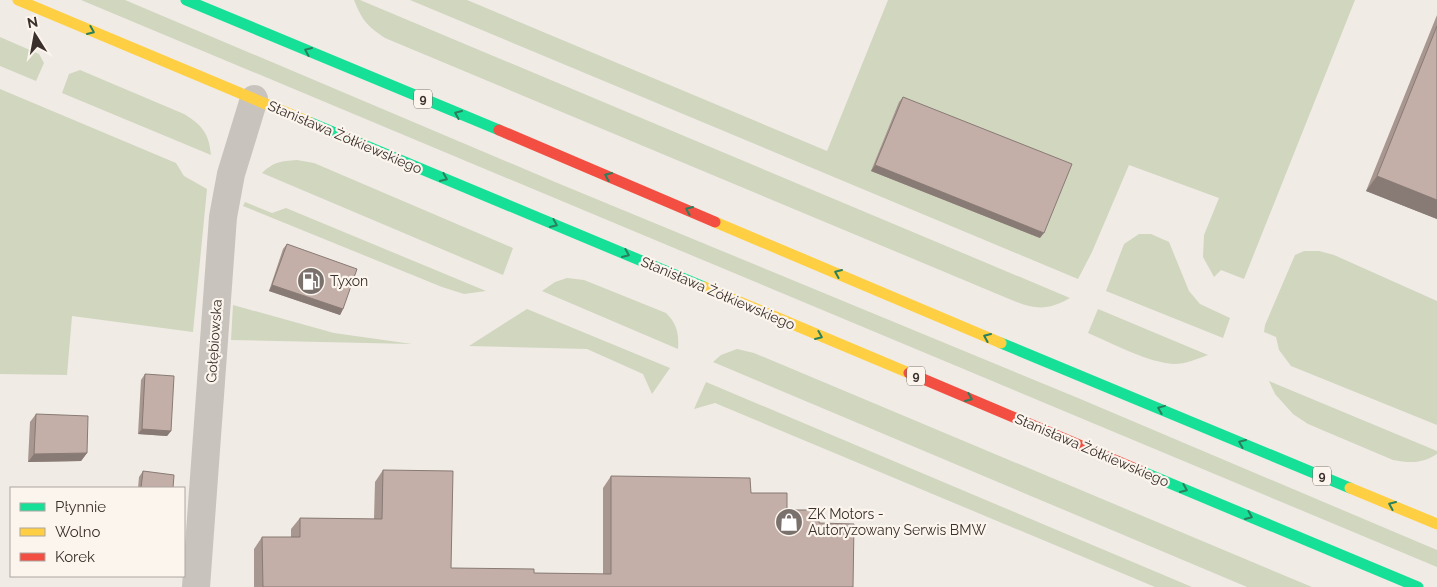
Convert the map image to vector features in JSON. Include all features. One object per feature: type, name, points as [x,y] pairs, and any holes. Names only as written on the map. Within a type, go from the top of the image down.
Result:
[{"type":"main road","name":"Stanisława Żółkiewskiego","points":[[18,0],[1418,587]]},
{"type":"main road","name":"9","points":[[186,0],[1032,356],[1437,524]]},
{"type":"street","name":"Gołębiowska","points":[[196,587],[223,217],[231,174],[241,136],[254,99]]},
{"type":"green space","points":[[81,0],[125,0],[555,182],[1078,398],[1437,550],[1437,567]]},
{"type":"green space","points":[[354,0],[360,0],[1070,298],[1049,307],[1029,306],[1014,301],[385,38],[366,22]]},
{"type":"green space","points":[[410,0],[467,0],[827,151],[888,0],[1355,0],[1244,279],[1221,270],[1214,277],[1203,257],[1204,235],[1219,198],[1129,165],[1092,252],[1078,279]]},
{"type":"green space","points":[[0,37],[39,54],[44,63],[36,81],[0,66]]},
{"type":"green space","points":[[80,70],[184,114],[203,130],[211,155],[62,93],[69,74]]},
{"type":"green space","points":[[0,89],[176,163],[184,176],[207,189],[193,332],[72,316],[67,375],[0,374]]},
{"type":"green space","points":[[297,160],[314,163],[513,248],[503,275],[262,173],[270,166],[278,163]]},
{"type":"green space","points":[[245,202],[272,213],[286,208],[486,291],[464,294],[442,287],[243,206]]},
{"type":"green space","points":[[1139,234],[1151,234],[1169,242],[1189,291],[1200,304],[1230,318],[1223,338],[1106,291],[1124,244]]},
{"type":"green space","points":[[1304,251],[1319,251],[1334,255],[1437,301],[1437,425],[1291,366],[1279,350],[1276,337],[1264,332],[1265,325],[1295,255]]},
{"type":"green space","points":[[567,278],[584,280],[666,313],[673,321],[676,329],[678,349],[542,291],[555,282]]},
{"type":"green space","points":[[233,305],[334,333],[412,344],[231,340]]},
{"type":"green space","points":[[527,309],[670,368],[652,394],[643,374],[587,349],[469,346]]},
{"type":"green space","points":[[1098,309],[1208,355],[1174,364],[1153,360],[1131,352],[1088,333]]},
{"type":"green space","points":[[737,349],[754,353],[1312,587],[1247,587],[713,362],[721,355]]},
{"type":"green space","points":[[1269,381],[1437,451],[1437,454],[1426,460],[1415,462],[1393,460],[1308,424],[1293,414],[1275,394]]},
{"type":"green space","points":[[706,382],[1192,587],[1155,587],[715,403],[694,409]]},
{"type":"building","points":[[1437,26],[1437,200],[1377,176]]},
{"type":"building","points":[[903,97],[1072,164],[1044,233],[875,165]]},
{"type":"building","points":[[287,244],[357,269],[343,309],[272,285]]},
{"type":"building","points":[[145,374],[174,376],[171,431],[142,429]]},
{"type":"building","points":[[36,414],[88,416],[87,453],[34,454]]},
{"type":"building","points":[[383,470],[453,471],[451,568],[534,569],[534,573],[611,574],[611,476],[750,478],[751,493],[787,493],[787,510],[819,510],[819,523],[854,524],[853,587],[263,587],[262,537],[300,537],[300,518],[382,519]]},
{"type":"building","points":[[143,471],[174,475],[173,487],[141,487]]},
{"type":"traffic: fast","points":[[186,0],[499,130]]},
{"type":"traffic: fast","points":[[309,122],[704,287]]},
{"type":"traffic: fast","points":[[1001,343],[1350,488]]},
{"type":"traffic: fast","points":[[1143,472],[1418,587]]},
{"type":"traffic: slow","points":[[18,0],[309,122]]},
{"type":"traffic: slow","points":[[715,222],[1001,343]]},
{"type":"traffic: slow","points":[[704,287],[909,373]]},
{"type":"traffic: slow","points":[[1350,488],[1437,524]]},
{"type":"traffic: jam","points":[[499,130],[715,222]]},
{"type":"traffic: jam","points":[[909,373],[1143,472]]},
{"type":"place","name":"Tyxon","points":[[311,281]]},
{"type":"place","name":"ZK Motors - Autoryzowany Serwis BMW","points":[[789,522]]}]
